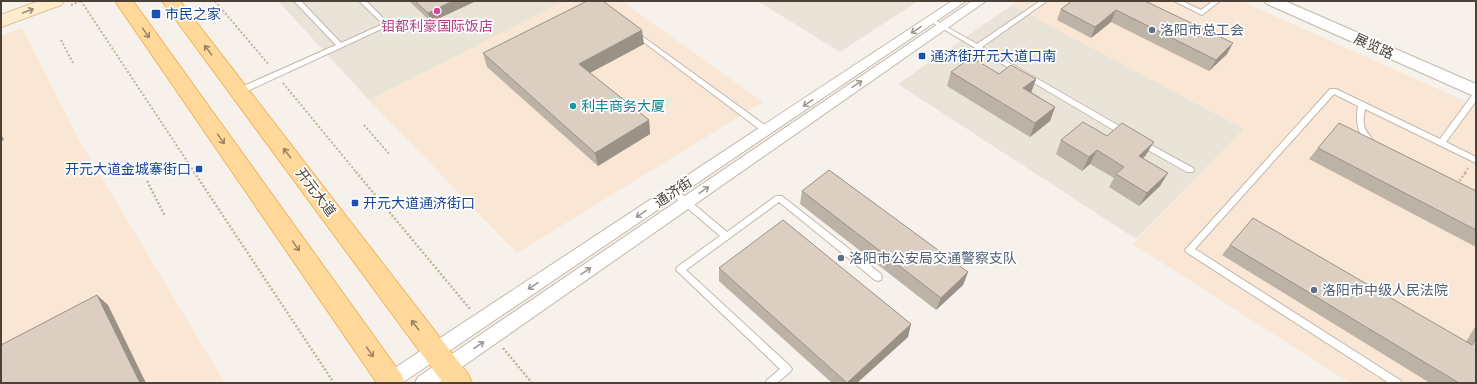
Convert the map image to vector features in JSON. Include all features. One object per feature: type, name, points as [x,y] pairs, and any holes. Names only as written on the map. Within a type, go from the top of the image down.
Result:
[{"type":"main road","points":[[1,21],[55,1]]},
{"type":"main road","points":[[124,1],[390,382]]},
{"type":"main road","name":"开元大道","points":[[171,1],[447,367]]},
{"type":"street","name":"通济街","points":[[424,383],[686,202],[937,23],[960,1]]},
{"type":"street","name":"通济街","points":[[390,382],[447,367],[480,322],[766,130],[937,23],[980,1]]},
{"type":"street","name":"展览路","points":[[1272,1],[1476,91]]},
{"type":"street","name":"展览路","points":[[1297,1],[1476,79]]},
{"type":"lane","points":[[297,1],[340,46]]},
{"type":"lane","points":[[240,91],[387,25],[362,1]]},
{"type":"lane","points":[[978,47],[1044,1]]},
{"type":"lane","points":[[1177,1],[1202,13],[1217,1]]},
{"type":"lane","points":[[937,23],[1190,170]]},
{"type":"lane","points":[[631,30],[766,130]]},
{"type":"lane","points":[[1397,383],[1189,250],[1333,91],[1476,160]]},
{"type":"lane","points":[[1442,143],[1476,96]]},
{"type":"lane","points":[[1362,105],[1359,119],[1361,129],[1371,143],[1381,151]]},
{"type":"lane","points":[[674,192],[726,236]]},
{"type":"lane","points":[[770,383],[787,369],[680,270],[779,198],[878,277]]},
{"type":"path","points":[[81,1],[334,383]]},
{"type":"path","points":[[215,1],[480,322]]},
{"type":"path","points":[[60,40],[74,65]]},
{"type":"path","points":[[364,125],[390,155]]},
{"type":"path","points":[[1453,189],[1466,171]]},
{"type":"path","points":[[147,181],[165,216]]},
{"type":"path","points":[[492,336],[532,383]]},
{"type":"shaded area","points":[[278,1],[565,1],[369,100]]},
{"type":"shaded area","points":[[565,1],[622,1],[763,102],[517,253],[369,100]]},
{"type":"shaded area","points":[[758,1],[918,1],[840,52]]},
{"type":"shaded area","points":[[1018,1],[1241,1],[1476,106],[1476,383],[1350,383],[1133,244],[1244,129],[1012,5]]},
{"type":"shaded area","points":[[1012,5],[1244,129],[1136,239],[898,84]]},
{"type":"shaded area","points":[[22,28],[78,138],[225,383],[1,383],[1,36]]},
{"type":"building","points":[[415,1],[453,1],[428,13]]},
{"type":"building","name":"利丰商务大厦","points":[[587,1],[603,1],[642,30],[579,64],[649,120],[595,153],[483,53]]},
{"type":"building","points":[[1072,1],[1145,1],[1233,43],[1216,60],[1116,10],[1095,27],[1061,9]]},
{"type":"building","points":[[971,57],[999,74],[1011,65],[1036,79],[1023,88],[1055,107],[1035,123],[951,72]]},
{"type":"building","points":[[1083,122],[1107,136],[1122,123],[1154,142],[1139,156],[1168,173],[1147,193],[1116,174],[1124,167],[1097,150],[1089,157],[1061,140]]},
{"type":"building","points":[[1339,123],[1476,191],[1476,230],[1318,148]]},
{"type":"building","points":[[829,170],[968,272],[941,298],[802,191]]},
{"type":"building","name":"洛阳市中级人民法院","points":[[1253,218],[1472,345],[1476,338],[1476,383],[1459,383],[1230,245]]},
{"type":"building","points":[[783,220],[911,324],[847,383],[719,268]]},
{"type":"building","points":[[97,295],[140,383],[1,383],[1,345]]},
{"type":"place","name":"钼都利豪国际饭店","points":[[437,11]]},
{"type":"place","name":"市民之家","points":[[156,14]]},
{"type":"place","name":"洛阳市总工会","points":[[1152,30]]},
{"type":"place","name":"通济街开元大道口南","points":[[922,56]]},
{"type":"place","name":"利丰商务大厦","points":[[573,106]]},
{"type":"place","name":"开元大道金城寨街口","points":[[199,169]]},
{"type":"place","name":"开元大道通济街口","points":[[355,203]]},
{"type":"place","name":"洛阳市公安局交通警察支队","points":[[841,258]]},
{"type":"place","name":"洛阳市中级人民法院","points":[[1314,290]]}]
